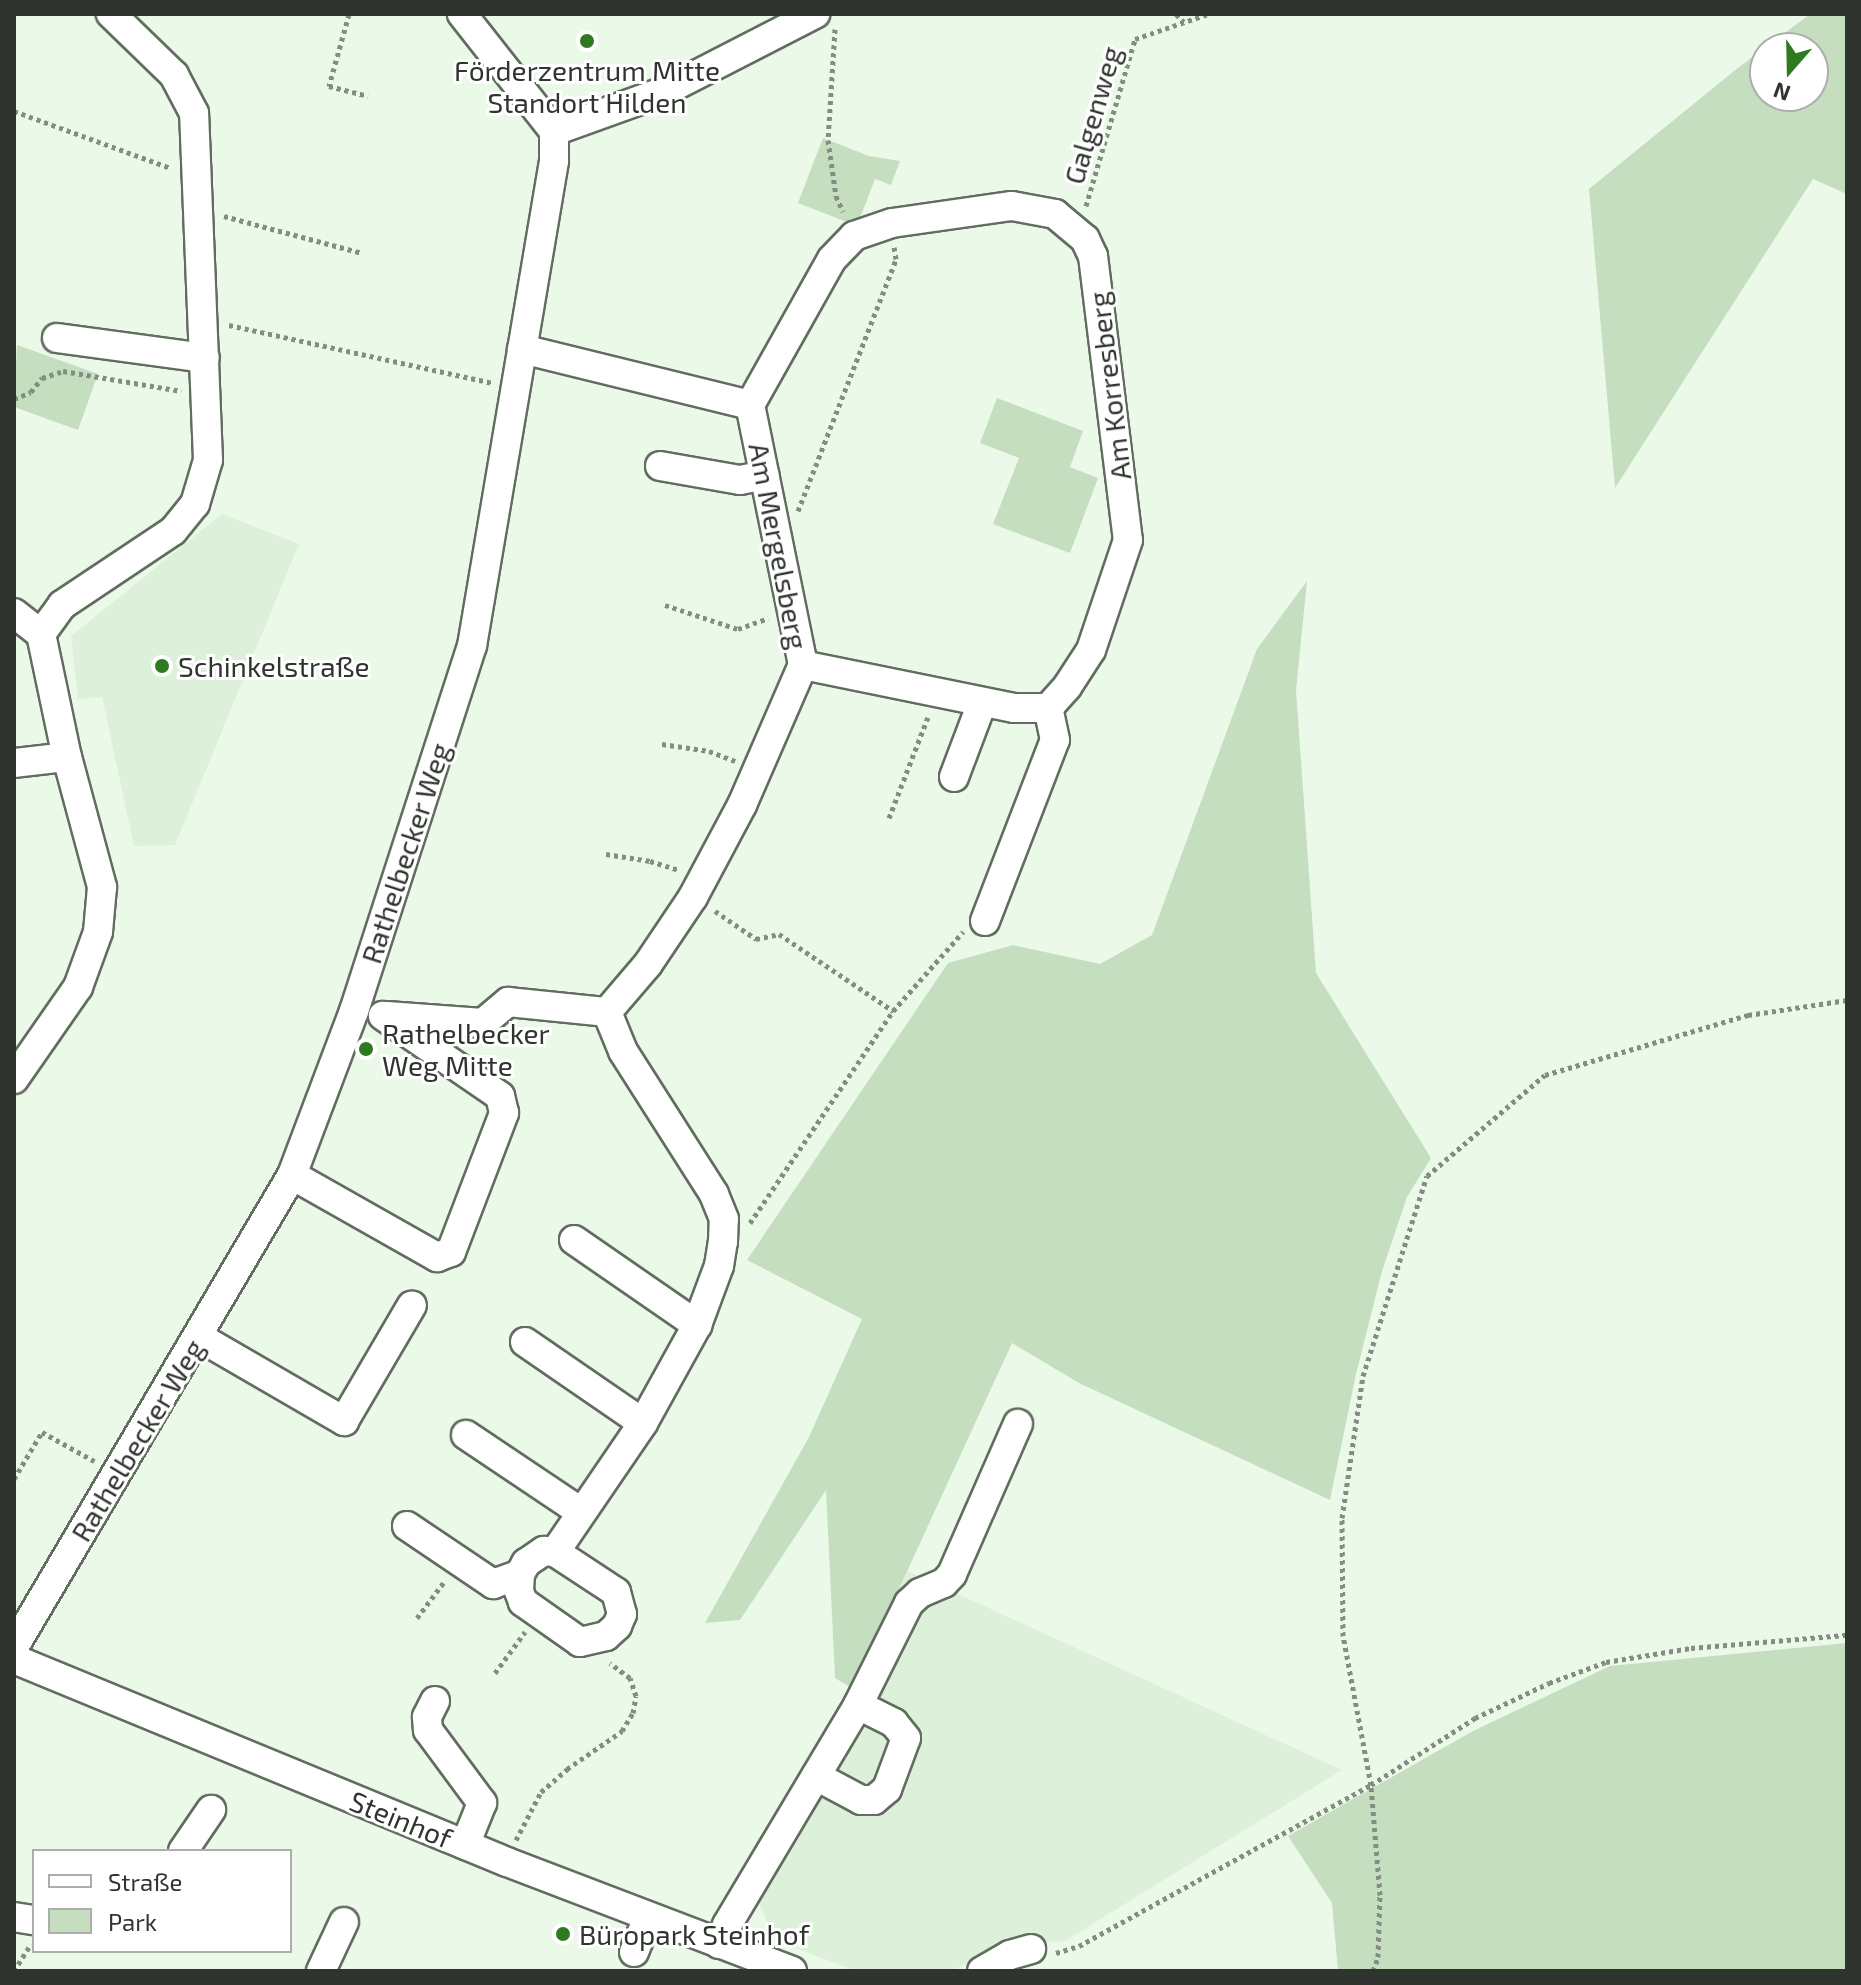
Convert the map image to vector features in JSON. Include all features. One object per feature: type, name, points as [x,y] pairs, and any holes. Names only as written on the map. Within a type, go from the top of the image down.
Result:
[{"type":"street","points":[[41,634],[62,605],[173,531],[195,504],[208,460],[194,113],[174,75],[111,14]]},
{"type":"street","points":[[462,14],[554,131],[665,91],[823,18]]},
{"type":"street","name":"Rathelbecker Weg","points":[[14,1647],[292,1175],[354,1011],[472,646],[554,161],[554,131]]},
{"type":"street","points":[[750,405],[832,259],[854,236],[892,223],[1012,206],[1055,214],[1074,228]]},
{"type":"street","name":"Am Korresberg","points":[[1048,708],[1067,687],[1091,650],[1128,540],[1093,256],[1074,228]]},
{"type":"street","points":[[57,338],[205,358]]},
{"type":"street","name":"Am Mergelsberg","points":[[522,349],[750,405],[803,665],[758,770],[697,889],[648,964],[607,1012]]},
{"type":"street","points":[[660,466],[740,480],[765,475]]},
{"type":"street","points":[[14,613],[41,634],[67,757],[102,887],[98,932],[78,987],[14,1079]]},
{"type":"street","points":[[803,665],[982,703],[1014,708],[1048,708],[1055,740],[985,921]]},
{"type":"street","points":[[954,777],[982,703]]},
{"type":"street","points":[[14,763],[67,757]]},
{"type":"street","points":[[354,1011],[483,1023],[508,1002],[607,1012],[623,1051],[714,1194],[724,1219],[719,1266],[697,1325],[643,1423],[555,1552]]},
{"type":"street","points":[[292,1175],[437,1257],[451,1252],[504,1113],[500,1096],[383,1016]]},
{"type":"street","points":[[574,1240],[697,1325]]},
{"type":"street","points":[[199,1337],[344,1421],[412,1305]]},
{"type":"street","points":[[525,1342],[643,1423]]},
{"type":"street","points":[[719,1944],[727,1925],[858,1705],[909,1603],[920,1593],[944,1583],[952,1574],[1018,1424]]},
{"type":"street","points":[[466,1435],[581,1512]]},
{"type":"street","points":[[407,1526],[493,1584],[520,1574],[535,1554],[555,1552],[616,1592],[622,1603],[617,1626],[595,1641],[580,1642],[523,1602],[519,1591],[520,1574]]},
{"type":"street","name":"Steinhof","points":[[14,1659],[507,1862],[792,1971]]},
{"type":"street","points":[[435,1701],[427,1717],[428,1730],[482,1803],[465,1845]]},
{"type":"street","points":[[816,1776],[861,1800],[874,1800],[887,1789],[906,1738],[894,1723],[858,1705]]},
{"type":"street","points":[[184,1849],[211,1810]]},
{"type":"street","points":[[634,1952],[648,1917]]},
{"type":"street","points":[[321,1971],[344,1922]]},
{"type":"street","points":[[982,1971],[1010,1955],[1031,1949]]},
{"type":"path","points":[[349,14],[329,86],[368,96]]},
{"type":"path","points":[[1176,14],[1184,22]]},
{"type":"path","name":"Galgenweg","points":[[1074,228],[1094,182],[1125,62],[1135,39],[1208,14]]},
{"type":"path","points":[[823,18],[836,32],[829,157],[836,196],[854,236]]},
{"type":"path","points":[[14,111],[177,170],[200,204],[226,217],[362,253]]},
{"type":"path","points":[[773,516],[798,512],[896,259],[892,223]]},
{"type":"path","points":[[204,321],[516,388]]},
{"type":"path","points":[[14,399],[31,392],[42,378],[63,371],[98,374],[170,391],[206,389]]},
{"type":"path","points":[[665,605],[738,629],[792,610]]},
{"type":"path","points":[[889,818],[937,694]]},
{"type":"path","points":[[662,744],[709,751],[758,770]]},
{"type":"path","points":[[606,854],[650,861],[697,889],[756,939],[779,934],[893,1011]]},
{"type":"path","points":[[745,1230],[893,1011],[958,934],[985,921]]},
{"type":"path","points":[[1373,1971],[1378,1957],[1380,1895],[1371,1785],[1343,1636],[1342,1518],[1363,1376],[1427,1176],[1545,1075],[1748,1015],[1847,1000]]},
{"type":"path","points":[[14,1479],[42,1432],[117,1473]]},
{"type":"path","points":[[417,1618],[428,1604]]},
{"type":"path","points":[[495,1673],[538,1613]]},
{"type":"path","points":[[1031,1949],[1059,1953],[1079,1946],[1371,1785],[1475,1718],[1549,1683],[1606,1662],[1691,1648],[1847,1635]]},
{"type":"path","points":[[507,1862],[528,1813],[541,1792],[567,1769],[622,1731],[633,1713],[636,1696],[630,1678],[580,1642]]},
{"type":"path","points":[[14,1971],[32,1943]]},
{"type":"shaded area","name":"Schinkelstraße","points":[[222,514],[299,544],[175,845],[134,846],[102,697],[78,699],[71,636]]},
{"type":"shaded area","points":[[908,1571],[1342,1770],[1065,1941],[1004,1944],[952,1971],[856,1971],[774,1940],[748,1875],[853,1689]]},
{"type":"green space","points":[[1810,14],[1847,14],[1847,194],[1813,179],[1615,488],[1589,189],[1749,60],[1749,112],[1829,112],[1829,32],[1786,32]]},
{"type":"green space","points":[[823,138],[869,156],[900,161],[891,185],[875,179],[857,226],[798,203]]},
{"type":"green space","points":[[17,345],[98,374],[78,430],[14,407]]},
{"type":"green space","points":[[997,398],[1083,431],[1070,467],[1098,478],[1070,553],[993,524],[1019,458],[980,443]]},
{"type":"green space","points":[[1307,581],[1296,690],[1316,973],[1431,1158],[1407,1197],[1382,1271],[1356,1374],[1330,1500],[1079,1383],[1012,1343],[853,1689],[835,1678],[826,1490],[740,1620],[705,1623],[809,1437],[862,1319],[747,1260],[948,963],[1013,945],[1100,964],[1152,935],[1257,649]]},
{"type":"green space","points":[[1847,1643],[1847,1971],[1338,1971],[1332,1903],[1288,1836],[1473,1731],[1610,1666]]},
{"type":"place","name":"Förderzentrum Mitte Standort Hilden","points":[[587,41]]},
{"type":"place","name":"Schinkelstraße","points":[[162,666]]},
{"type":"place","name":"Rathelbecker Weg Mitte","points":[[366,1049]]},
{"type":"place","name":"Büropark Steinhof","points":[[563,1934]]}]
